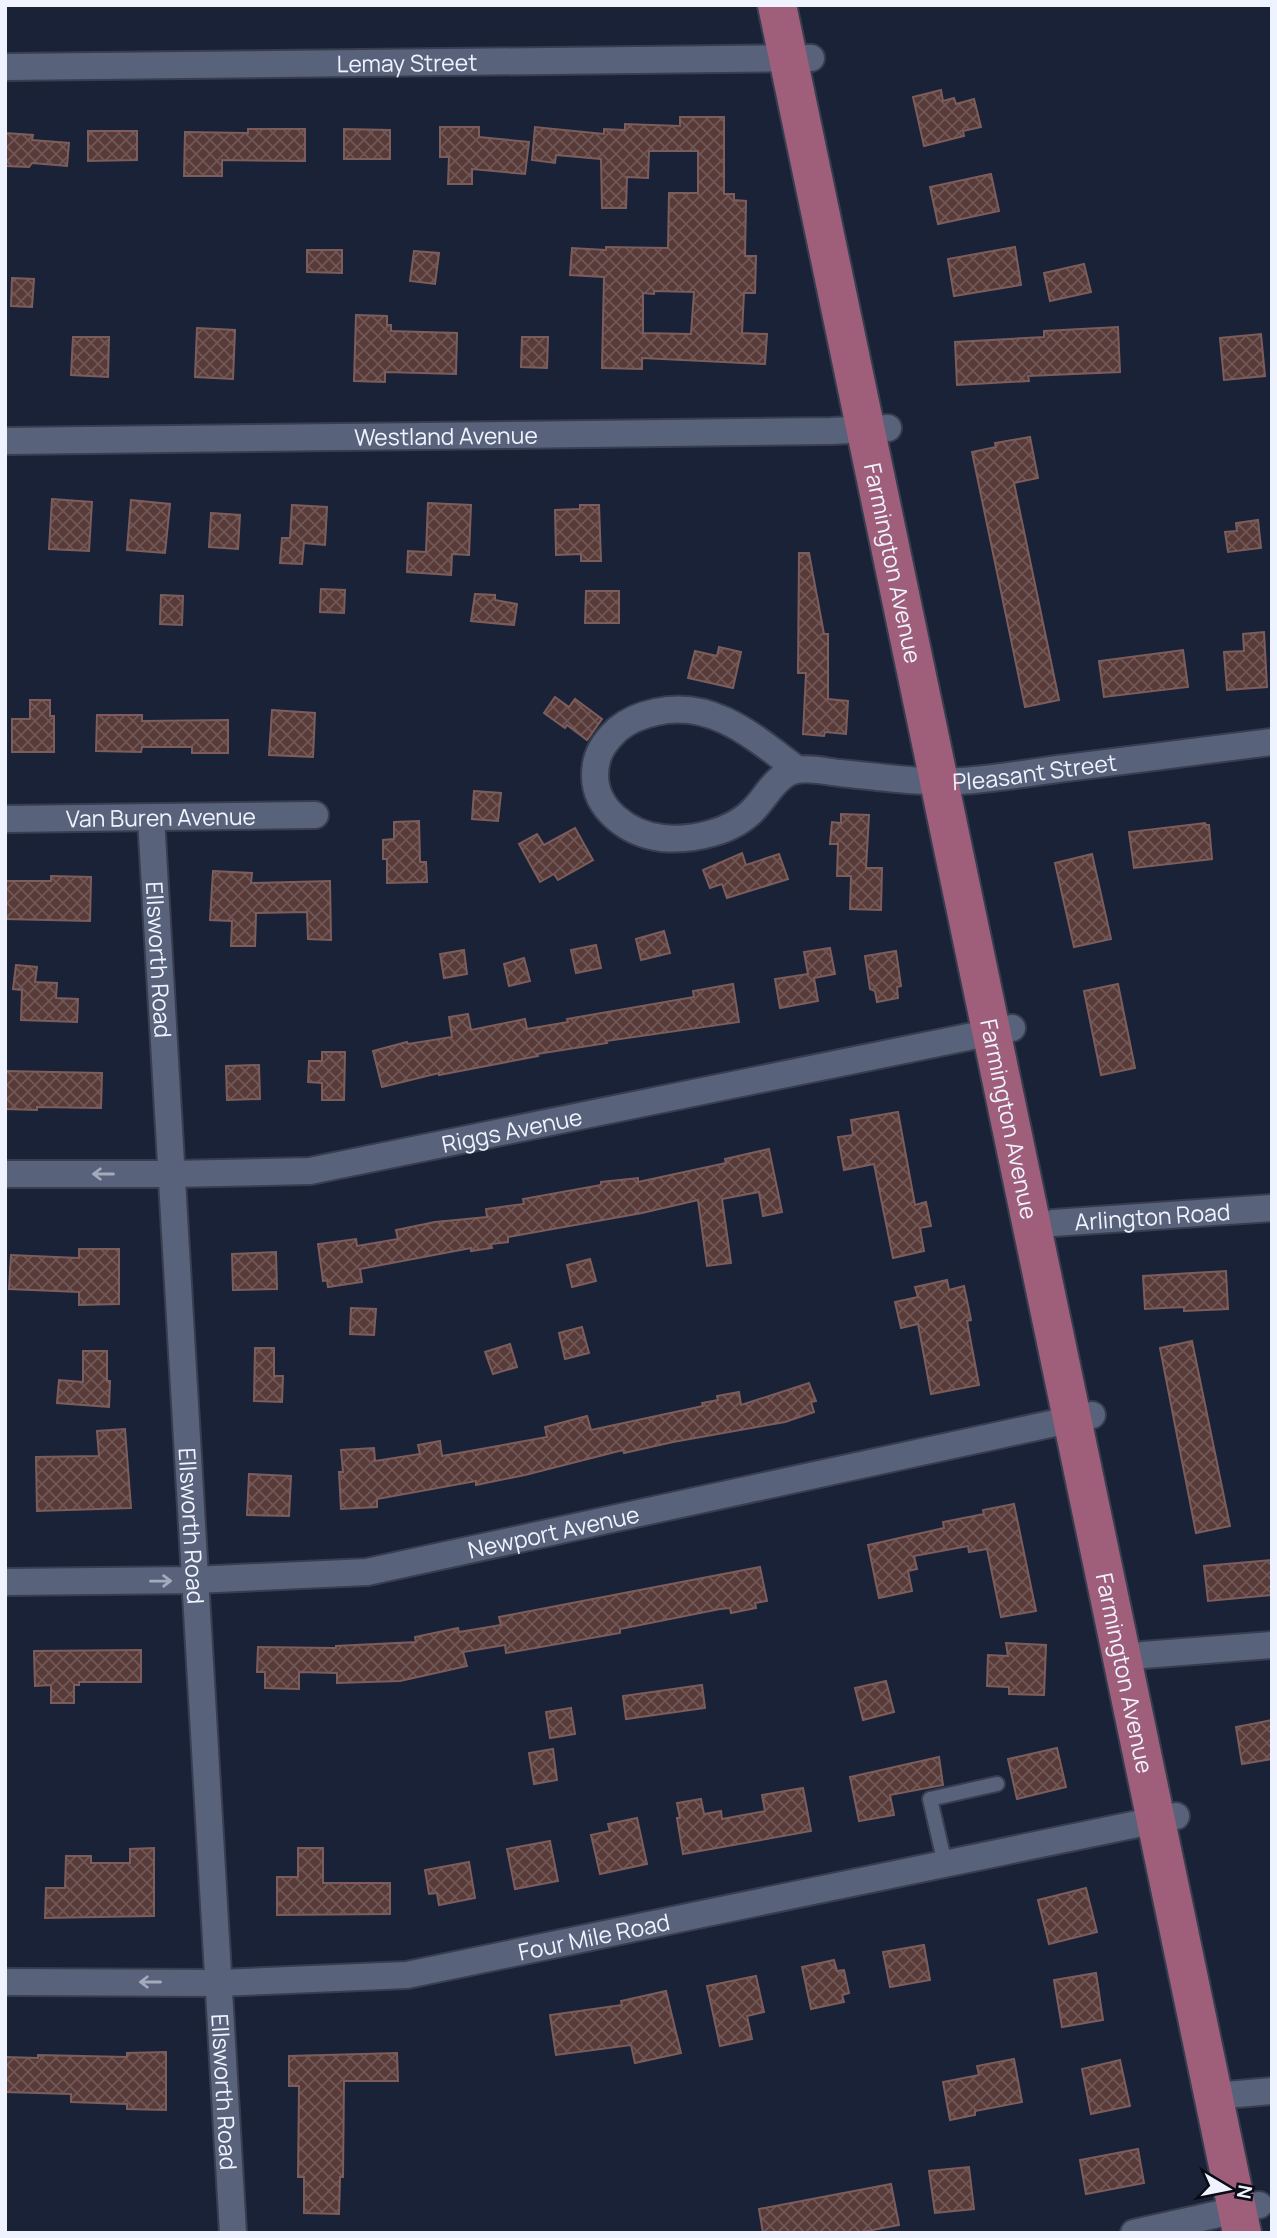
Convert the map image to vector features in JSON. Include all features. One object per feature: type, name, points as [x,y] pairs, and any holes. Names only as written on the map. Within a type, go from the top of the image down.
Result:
[{"type":"main road","name":"Farmington Avenue","points":[[777,5],[800,59],[1166,1818],[1241,2094],[1251,2220]]},
{"type":"main road","name":"Farmington Avenue","points":[[800,5],[800,59]]},
{"type":"street","name":"Lemay Street","points":[[5,67],[800,59]]},
{"type":"street","name":"Westland Avenue","points":[[5,441],[877,428]]},
{"type":"street","points":[[680,709],[709,713],[735,725],[798,770],[773,786],[750,814],[731,826],[702,835],[674,839],[649,836],[612,815],[599,797],[595,774],[598,752],[622,726],[651,713],[680,709]]},
{"type":"street","name":"Pleasant Street","points":[[798,770],[905,780],[951,780],[1272,742]]},
{"type":"street","name":"Van Buren Avenue","points":[[5,818],[315,815]]},
{"type":"street","name":"Ellsworth Road","points":[[151,818],[233,2233]]},
{"type":"street","name":"Riggs Avenue","points":[[5,1174],[310,1171],[1002,1030]]},
{"type":"street","name":"Arlington Road","points":[[1043,1225],[1272,1208]]},
{"type":"street","name":"Newport Avenue","points":[[5,1582],[194,1580],[367,1572],[1082,1417]]},
{"type":"street","points":[[1133,1657],[1272,1645]]},
{"type":"street","name":"Four Mile Road","points":[[5,1982],[218,1983],[407,1975],[1166,1818]]},
{"type":"street","points":[[1134,2233],[1251,2220]]},
{"type":"lane","points":[[945,1864],[930,1799],[997,1784]]},
{"type":"building","points":[[941,90],[943,101],[954,98],[956,104],[974,99],[981,127],[963,131],[964,136],[924,146],[913,97]]},
{"type":"building","points":[[680,117],[724,117],[724,194],[734,194],[734,200],[746,201],[745,256],[756,256],[755,293],[744,293],[742,333],[767,334],[765,364],[642,358],[642,369],[602,368],[604,277],[570,275],[572,248],[668,248],[669,193],[698,193],[698,151],[649,151],[648,178],[627,177],[626,208],[602,208],[601,159],[556,155],[555,163],[532,160],[535,127],[604,134],[604,129],[625,130],[625,124],[680,126]],"holes":[[[694,292],[691,334],[643,333],[643,293]]]},
{"type":"building","points":[[440,127],[479,127],[479,137],[529,142],[525,174],[472,169],[472,184],[448,184],[449,157],[440,157]]},
{"type":"building","points":[[248,129],[305,129],[305,161],[222,160],[222,176],[184,176],[185,132],[248,133]]},
{"type":"building","points":[[344,129],[390,130],[390,159],[344,159]]},
{"type":"building","points":[[88,131],[137,131],[137,160],[88,161]]},
{"type":"building","points":[[5,133],[33,135],[32,140],[69,143],[67,166],[32,163],[29,167],[5,166]]},
{"type":"building","points":[[991,174],[999,211],[938,224],[930,187]]},
{"type":"building","points":[[1015,247],[1021,285],[954,296],[948,259]]},
{"type":"building","points":[[307,250],[342,250],[342,273],[307,272]]},
{"type":"building","points":[[414,251],[439,253],[435,284],[410,281]]},
{"type":"building","points":[[1084,264],[1091,292],[1050,301],[1044,273]]},
{"type":"building","points":[[12,278],[34,279],[32,307],[11,306]]},
{"type":"building","points":[[356,315],[387,316],[387,325],[391,325],[391,331],[457,333],[456,374],[385,372],[385,382],[354,381]]},
{"type":"building","points":[[1118,327],[1120,372],[1028,376],[1029,381],[957,385],[955,342],[1044,337],[1044,331]]},
{"type":"building","points":[[197,328],[235,330],[233,379],[195,377]]},
{"type":"building","points":[[1261,334],[1265,376],[1224,380],[1220,338]]},
{"type":"building","points":[[73,337],[109,337],[108,377],[71,375]]},
{"type":"building","points":[[522,337],[548,337],[547,368],[521,367]]},
{"type":"building","points":[[1030,437],[1038,478],[1014,483],[1059,700],[1025,707],[972,452],[996,447],[995,443]]},
{"type":"building","points":[[52,499],[92,502],[89,551],[49,549]]},
{"type":"building","points":[[131,500],[170,504],[165,553],[127,550]]},
{"type":"building","points":[[428,503],[471,505],[469,555],[452,554],[451,575],[407,572],[408,551],[426,552]]},
{"type":"building","points":[[292,505],[327,507],[325,545],[304,543],[302,564],[280,563],[282,538],[290,538]]},
{"type":"building","points":[[580,505],[599,505],[601,561],[581,561],[581,554],[556,555],[555,510],[580,509]]},
{"type":"building","points":[[211,513],[240,515],[238,549],[209,547]]},
{"type":"building","points":[[1258,520],[1261,548],[1228,552],[1225,532],[1237,531],[1236,523]]},
{"type":"building","points":[[799,553],[809,553],[824,634],[828,634],[828,699],[848,701],[846,734],[803,734],[806,673],[798,673]]},
{"type":"building","points":[[321,589],[345,590],[344,613],[320,612]]},
{"type":"building","points":[[586,591],[619,591],[619,623],[585,623]]},
{"type":"building","points":[[475,594],[495,595],[495,600],[517,604],[514,625],[471,621]]},
{"type":"building","points":[[161,595],[183,596],[182,625],[160,624]]},
{"type":"building","points":[[1264,632],[1267,687],[1227,690],[1224,652],[1244,651],[1243,634]]},
{"type":"building","points":[[719,647],[741,652],[733,688],[688,678],[695,651],[717,656]]},
{"type":"building","points":[[1183,650],[1188,687],[1104,697],[1099,661]]},
{"type":"building","points":[[555,697],[569,707],[575,699],[602,719],[587,740],[544,713]]},
{"type":"building","points":[[30,700],[50,700],[50,716],[54,716],[54,752],[12,752],[12,719],[30,719]]},
{"type":"building","points":[[272,710],[315,713],[313,757],[269,755]]},
{"type":"building","points":[[97,715],[142,715],[142,721],[228,720],[228,753],[192,753],[192,747],[142,747],[141,752],[96,751]]},
{"type":"building","points":[[474,791],[501,793],[498,821],[472,819]]},
{"type":"building","points":[[841,814],[869,815],[866,868],[882,868],[881,910],[850,909],[851,876],[837,876],[838,844],[830,844],[832,822],[841,823]]},
{"type":"building","points":[[419,821],[420,862],[426,862],[427,882],[387,883],[387,859],[383,859],[383,840],[394,839],[394,822]]},
{"type":"building","points":[[1205,823],[1209,825],[1212,859],[1134,868],[1129,832]]},
{"type":"building","points":[[575,828],[593,860],[558,880],[554,874],[540,882],[519,844],[537,834],[544,845]]},
{"type":"building","points":[[742,853],[746,865],[779,854],[788,879],[727,898],[722,884],[710,888],[703,870]]},
{"type":"building","points":[[1092,854],[1111,939],[1074,947],[1055,863]]},
{"type":"building","points":[[213,871],[252,873],[251,883],[330,881],[331,940],[308,939],[307,912],[256,913],[255,946],[231,946],[232,921],[210,920]]},
{"type":"building","points":[[51,876],[91,877],[90,921],[5,919],[5,881],[51,881]]},
{"type":"building","points":[[664,931],[670,953],[641,960],[636,939]]},
{"type":"building","points":[[596,945],[601,968],[576,973],[571,950]]},
{"type":"building","points":[[830,948],[835,974],[814,978],[818,1001],[780,1008],[775,979],[808,974],[804,952]]},
{"type":"building","points":[[464,950],[467,974],[444,978],[440,954]]},
{"type":"building","points":[[896,951],[901,986],[897,987],[898,998],[877,1002],[875,991],[870,989],[865,956]]},
{"type":"building","points":[[524,958],[530,981],[509,986],[504,964]]},
{"type":"building","points":[[16,965],[37,967],[35,982],[57,983],[56,998],[78,999],[77,1022],[21,1020],[22,990],[13,989]]},
{"type":"building","points":[[733,984],[739,1022],[606,1041],[607,1043],[439,1073],[382,1087],[373,1051],[407,1042],[452,1037],[449,1017],[468,1014],[471,1030],[525,1019],[527,1029],[568,1022],[567,1019],[694,997],[693,991]]},
{"type":"building","points":[[1118,984],[1135,1068],[1101,1075],[1084,991]]},
{"type":"building","points":[[322,1052],[345,1052],[344,1100],[322,1100],[322,1083],[308,1082],[309,1061],[322,1061]]},
{"type":"building","points":[[259,1065],[260,1099],[227,1100],[226,1066]]},
{"type":"building","points":[[5,1071],[102,1073],[101,1108],[5,1109]]},
{"type":"building","points":[[898,1112],[915,1205],[926,1202],[931,1226],[920,1228],[924,1251],[893,1258],[874,1164],[844,1170],[838,1137],[853,1135],[851,1120]]},
{"type":"building","points":[[769,1149],[782,1212],[763,1216],[759,1192],[722,1199],[731,1263],[707,1266],[698,1200],[508,1237],[508,1242],[491,1244],[492,1248],[471,1251],[471,1248],[360,1269],[362,1282],[328,1287],[327,1280],[323,1281],[318,1244],[356,1239],[357,1246],[398,1239],[396,1230],[435,1222],[487,1217],[486,1209],[524,1204],[523,1199],[601,1185],[601,1182],[638,1178],[638,1182],[726,1163],[725,1159]]},
{"type":"building","points":[[79,1249],[119,1249],[119,1304],[79,1305],[79,1292],[9,1289],[11,1255],[79,1258]]},
{"type":"building","points":[[276,1252],[277,1289],[233,1290],[232,1254]]},
{"type":"building","points":[[590,1259],[596,1281],[572,1287],[567,1265]]},
{"type":"building","points":[[1226,1271],[1228,1309],[1145,1309],[1143,1276]]},
{"type":"building","points":[[947,1280],[949,1290],[964,1286],[971,1320],[967,1321],[979,1385],[931,1394],[918,1324],[901,1328],[895,1302],[918,1297],[915,1287]]},
{"type":"building","points":[[351,1308],[376,1309],[374,1335],[350,1334]]},
{"type":"building","points":[[582,1327],[589,1353],[565,1359],[559,1333]]},
{"type":"building","points":[[1192,1341],[1230,1526],[1196,1533],[1160,1348]]},
{"type":"building","points":[[510,1344],[517,1367],[493,1374],[485,1352]]},
{"type":"building","points":[[255,1348],[274,1348],[274,1376],[283,1376],[282,1402],[254,1401]]},
{"type":"building","points":[[83,1351],[107,1351],[109,1407],[57,1403],[59,1380],[83,1382]]},
{"type":"building","points":[[809,1383],[816,1401],[811,1402],[814,1412],[785,1422],[624,1453],[623,1450],[476,1485],[476,1481],[377,1499],[377,1507],[341,1509],[341,1450],[374,1448],[375,1461],[420,1454],[418,1445],[440,1441],[442,1456],[547,1437],[545,1427],[587,1416],[591,1430],[703,1406],[702,1403],[718,1400],[717,1396],[739,1392],[741,1405]]},
{"type":"building","points":[[125,1429],[131,1508],[37,1511],[36,1457],[99,1456],[97,1431]]},
{"type":"building","points":[[249,1474],[291,1476],[289,1516],[247,1515]]},
{"type":"building","points":[[1014,1504],[1036,1611],[1001,1617],[987,1549],[969,1552],[968,1546],[914,1556],[917,1569],[908,1571],[912,1591],[879,1598],[868,1545],[944,1528],[943,1522],[984,1514],[983,1510]]},
{"type":"building","points":[[1272,1560],[1272,1595],[1208,1601],[1204,1566]]},
{"type":"building","points":[[760,1567],[767,1601],[755,1603],[756,1608],[731,1613],[730,1608],[720,1609],[620,1629],[620,1633],[506,1653],[505,1645],[463,1652],[467,1666],[400,1681],[337,1683],[337,1673],[299,1672],[299,1689],[265,1688],[265,1672],[257,1672],[258,1647],[336,1648],[416,1642],[415,1637],[458,1628],[459,1632],[501,1625],[499,1617]]},
{"type":"building","points":[[1006,1643],[1046,1645],[1044,1695],[1009,1694],[1009,1687],[987,1686],[988,1655],[1008,1656]]},
{"type":"building","points":[[141,1650],[141,1682],[79,1682],[79,1685],[74,1685],[74,1703],[51,1703],[51,1685],[35,1686],[34,1651]]},
{"type":"building","points":[[886,1681],[894,1712],[863,1720],[855,1688]]},
{"type":"building","points":[[702,1685],[705,1708],[626,1719],[623,1696]]},
{"type":"building","points":[[571,1708],[575,1734],[550,1738],[546,1712]]},
{"type":"building","points":[[1272,1720],[1272,1759],[1242,1764],[1236,1727]]},
{"type":"building","points":[[1057,1748],[1066,1787],[1017,1799],[1008,1759]]},
{"type":"building","points":[[553,1749],[557,1780],[534,1784],[529,1753]]},
{"type":"building","points":[[939,1757],[943,1785],[890,1795],[894,1815],[859,1821],[850,1777]]},
{"type":"building","points":[[803,1788],[811,1831],[683,1854],[677,1803],[701,1799],[704,1814],[721,1811],[722,1819],[765,1811],[762,1795]]},
{"type":"building","points":[[637,1818],[647,1864],[600,1874],[591,1835],[610,1831],[608,1824]]},
{"type":"building","points":[[550,1841],[558,1881],[515,1889],[507,1849]]},
{"type":"building","points":[[154,1848],[154,1916],[45,1918],[46,1888],[65,1888],[66,1856],[91,1856],[91,1863],[130,1863],[130,1849]]},
{"type":"building","points":[[298,1848],[323,1848],[323,1883],[390,1883],[390,1914],[277,1915],[277,1877],[298,1877]]},
{"type":"building","points":[[469,1862],[475,1898],[439,1905],[437,1893],[429,1894],[425,1870]]},
{"type":"building","points":[[1086,1888],[1097,1932],[1049,1944],[1038,1900]]},
{"type":"building","points":[[924,1945],[930,1980],[890,1987],[883,1952]]},
{"type":"building","points":[[834,1960],[837,1971],[844,1970],[849,1993],[842,1995],[844,2002],[811,2009],[802,1967]]},
{"type":"building","points":[[1096,1973],[1103,2020],[1062,2027],[1054,1980]]},
{"type":"building","points":[[756,1976],[764,2012],[747,2016],[752,2039],[720,2046],[707,1986]]},
{"type":"building","points":[[666,1991],[681,2053],[635,2063],[631,2045],[556,2055],[550,2015],[622,2005],[621,2001]]},
{"type":"building","points":[[166,2052],[166,2110],[127,2109],[127,2104],[71,2102],[71,2094],[5,2092],[5,2057],[127,2057],[127,2053]]},
{"type":"building","points":[[397,2053],[398,2081],[344,2081],[343,2177],[340,2177],[339,2214],[304,2213],[304,2177],[298,2177],[299,2086],[289,2086],[289,2056]]},
{"type":"building","points":[[1014,2059],[1022,2102],[975,2111],[975,2115],[950,2120],[943,2082],[979,2075],[977,2066]]},
{"type":"building","points":[[1120,2060],[1130,2106],[1091,2114],[1082,2069]]},
{"type":"building","points":[[1138,2149],[1144,2183],[1086,2194],[1080,2160]]},
{"type":"building","points":[[969,2167],[974,2209],[935,2213],[929,2171]]},
{"type":"building","points":[[891,2184],[899,2225],[857,2233],[763,2233],[759,2209]]}]
